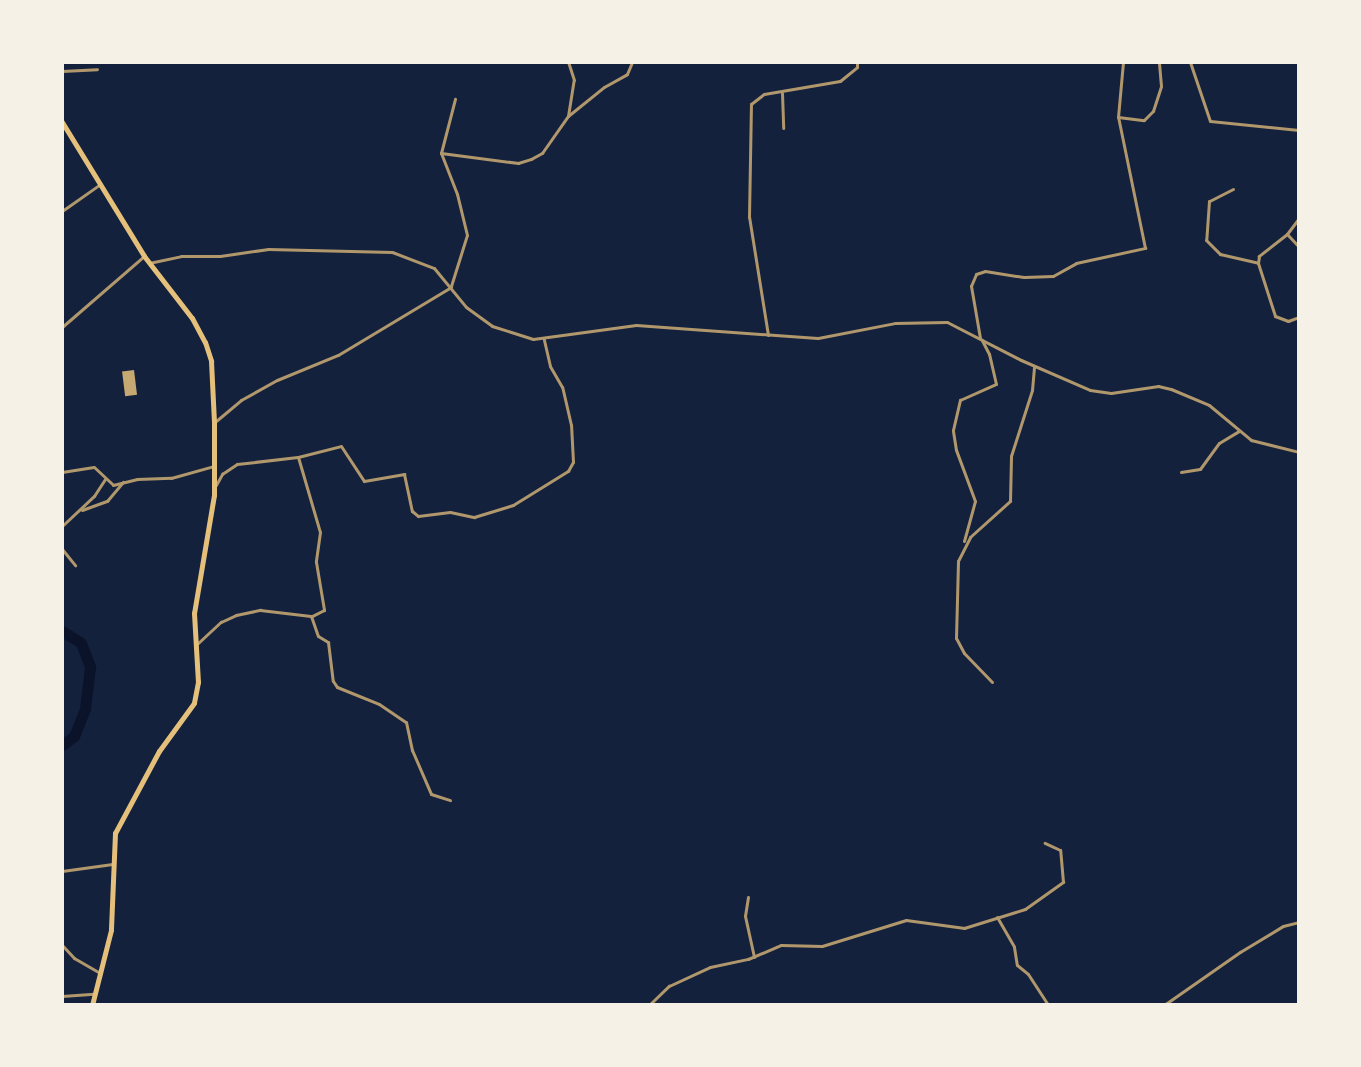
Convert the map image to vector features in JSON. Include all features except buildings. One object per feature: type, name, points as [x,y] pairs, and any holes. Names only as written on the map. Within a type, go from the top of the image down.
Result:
[{"type":"main road","points":[[62,122],[144,256],[192,318],[205,342],[211,361],[214,423],[214,495],[197,577],[195,645],[198,682],[187,716],[165,743],[118,825],[111,930],[92,1005]]},
{"type":"street","points":[[568,62],[574,80],[568,116]]},
{"type":"street","points":[[441,153],[518,163],[542,153],[568,116],[604,87],[627,74],[632,62]]},
{"type":"street","points":[[768,335],[749,226],[751,104],[764,94],[840,81],[857,67],[857,62]]},
{"type":"street","points":[[992,682],[964,653],[956,638],[958,561],[975,501],[956,450],[953,430],[960,400],[996,384],[998,379],[981,339],[971,286],[976,274],[985,271],[1024,277],[1053,276],[1076,263],[1145,248],[1118,117],[1123,62]]},
{"type":"street","points":[[1118,117],[1144,120],[1153,111],[1161,86],[1159,62]]},
{"type":"street","points":[[1190,62],[1210,121],[1299,130]]},
{"type":"street","points":[[62,71],[97,69]]},
{"type":"street","points":[[783,128],[780,98],[785,90]]},
{"type":"street","points":[[214,423],[241,400],[277,380],[338,355],[451,286],[467,235],[441,153],[455,99]]},
{"type":"street","points":[[62,211],[99,185]]},
{"type":"street","points":[[1233,189],[1206,206],[1206,240],[1220,254],[1258,263]]},
{"type":"street","points":[[1299,218],[1287,234],[1259,256],[1258,263],[1275,316],[1288,321],[1299,317]]},
{"type":"street","points":[[1287,234],[1299,247]]},
{"type":"street","points":[[149,263],[181,256],[220,256],[268,249],[383,252],[422,261],[451,286],[466,307],[492,326],[518,337],[544,339],[583,330],[636,325],[818,338],[895,323],[935,321],[962,327],[1034,366],[1101,393],[1158,386],[1171,389],[1209,405],[1239,431],[1261,444],[1299,452]]},
{"type":"street","points":[[62,327],[144,256]]},
{"type":"street","points":[[214,495],[222,474],[237,464],[298,457],[341,446],[364,481],[402,473],[407,478],[412,511],[418,516],[450,512],[474,517],[513,505],[568,471],[573,462],[571,425],[562,387],[550,366],[544,339]]},
{"type":"street","points":[[963,547],[1010,501],[1011,456],[1032,390],[1034,366]]},
{"type":"street","points":[[1181,472],[1200,469],[1219,443],[1239,431]]},
{"type":"street","points":[[195,645],[221,622],[236,615],[260,610],[311,616],[324,610],[316,562],[320,532],[298,457]]},
{"type":"street","points":[[62,472],[94,467],[113,485],[171,478],[214,466]]},
{"type":"street","points":[[62,526],[80,510],[105,479]]},
{"type":"street","points":[[80,510],[107,501],[123,482]]},
{"type":"street","points":[[62,549],[75,565]]},
{"type":"street","points":[[311,616],[318,636],[328,642],[333,681],[337,687],[379,704],[406,722],[412,750],[431,794],[450,800]]},
{"type":"street","points":[[649,1005],[673,984],[716,964],[754,957],[781,945],[822,946],[906,920],[964,928],[1040,902],[1062,883],[1060,850],[1045,843]]},
{"type":"street","points":[[62,871],[113,864]]},
{"type":"street","points":[[748,897],[745,916],[754,957]]},
{"type":"street","points":[[997,917],[1014,947],[1017,965],[1028,974],[1048,1005]]},
{"type":"street","points":[[1164,1005],[1240,952],[1283,926],[1299,922]]},
{"type":"street","points":[[62,945],[74,958],[100,973]]},
{"type":"street","points":[[62,996],[94,994]]},
{"type":"waterway","points":[[62,631],[81,643],[90,667],[85,709],[74,736],[62,745]]}]
